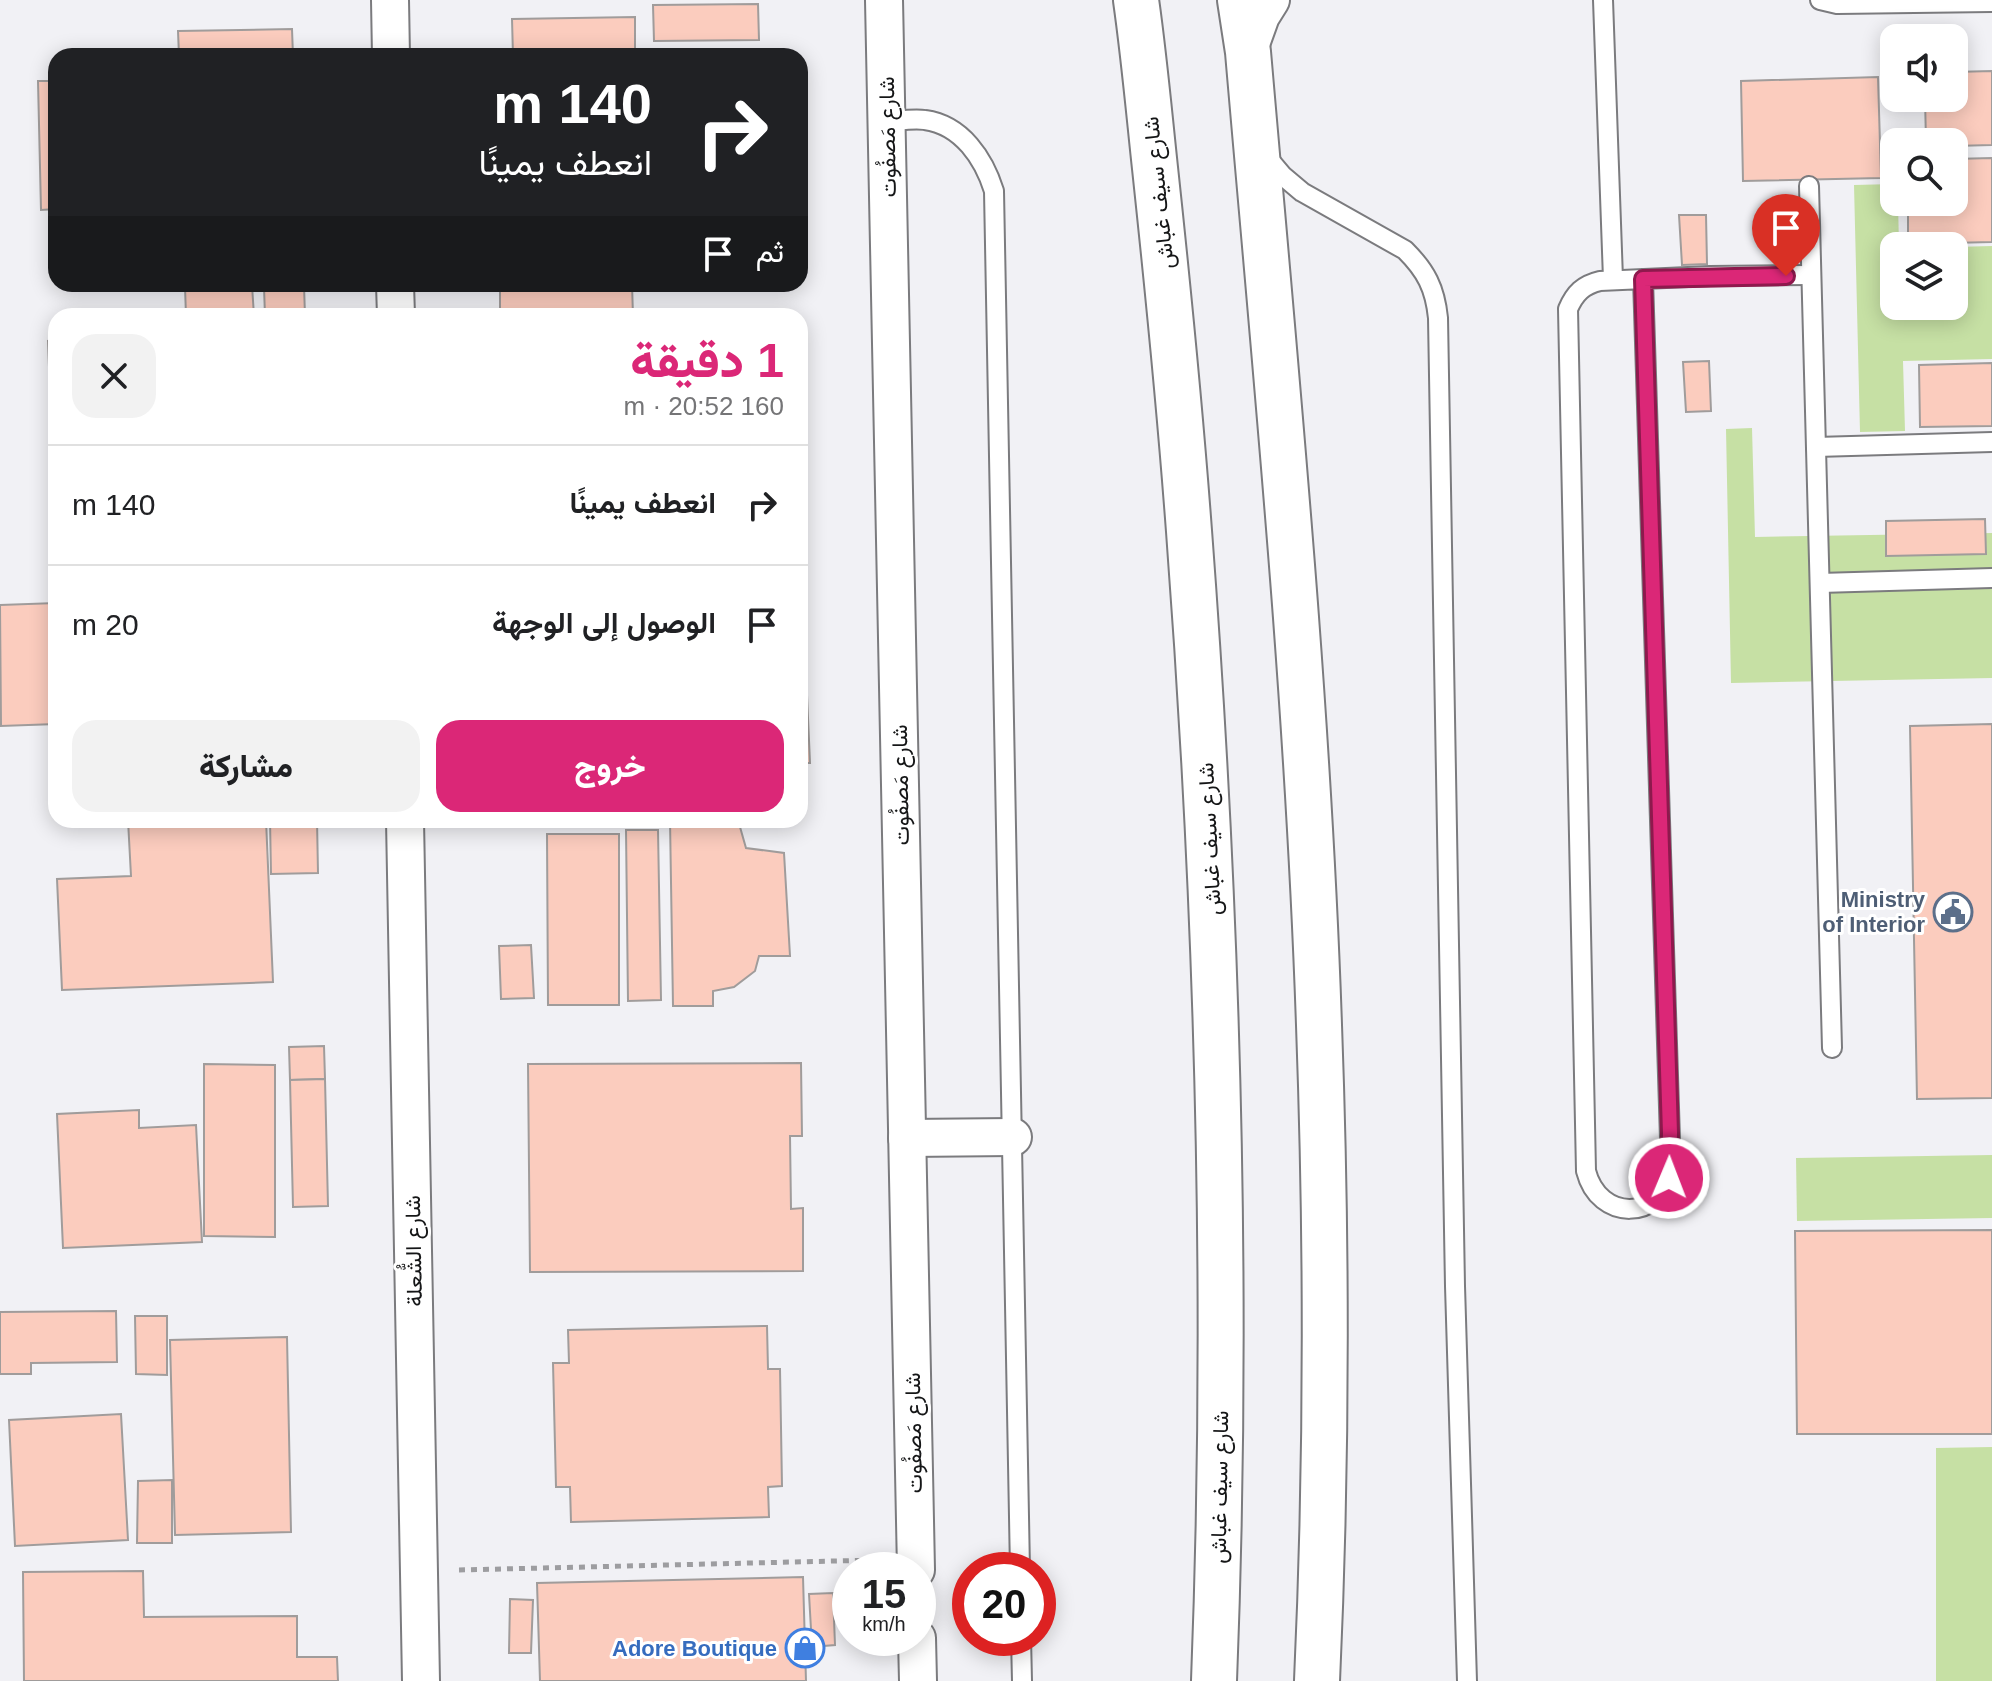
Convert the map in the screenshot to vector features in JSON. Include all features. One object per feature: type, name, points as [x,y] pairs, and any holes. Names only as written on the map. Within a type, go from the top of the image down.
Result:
[{"type":"street","points":[[390,0],[391,48]]},
{"type":"street","name":"شارع مَصفُوت","points":[[884,0],[916,1552]]},
{"type":"street","points":[[1240,0],[1248,52],[1289,520],[1319,1010],[1324,1391],[1317,1681]]},
{"type":"street","points":[[1248,52],[1261,16],[1271,0]]},
{"type":"street","name":"شارع سيف غباش","points":[[1133,4],[1176,366],[1202,699],[1218,1087],[1221,1366],[1214,1681]]},
{"type":"street","name":"شارع الشُّعلة","points":[[405,828],[421,1681]]},
{"type":"street","points":[[907,1138],[1013,1137]]},
{"type":"street","points":[[917,1656],[918,1681]]},
{"type":"lane","points":[[1603,0],[1613,279]]},
{"type":"lane","points":[[1820,0],[1849,5],[1992,2]]},
{"type":"lane","points":[[886,122],[925,120],[959,136],[982,161],[994,191],[1020,1552]]},
{"type":"lane","points":[[1256,144],[1283,176],[1302,192],[1405,250],[1419,263],[1436,299],[1455,1286],[1467,1681]]},
{"type":"lane","points":[[1809,186],[1832,1048]]},
{"type":"lane","points":[[1643,279],[1671,1171],[1658,1196],[1648,1204],[1625,1208],[1612,1206],[1596,1194],[1589,1185],[1586,1171],[1568,309],[1580,289],[1613,279],[1811,275]]},
{"type":"lane","points":[[1816,447],[1992,442]]},
{"type":"lane","points":[[1820,583],[1992,578]]},
{"type":"lane","points":[[1021,1656],[1022,1681]]},
{"type":"path","points":[[418,1571],[832,1565]]},
{"type":"green space","points":[[1880,184],[1880,216],[1898,216],[1899,232],[1880,232],[1880,320],[1968,320],[1968,247],[1992,246],[1992,359],[1903,361],[1905,431],[1860,432],[1854,185]]},
{"type":"green space","points":[[1752,428],[1755,537],[1992,533],[1992,678],[1731,683],[1726,429]]},
{"type":"green space","points":[[1992,1155],[1992,1218],[1797,1221],[1796,1158]]},
{"type":"green space","points":[[1992,1447],[1992,1681],[1936,1681],[1936,1448]]},
{"type":"building","points":[[758,4],[759,40],[654,41],[653,5]]},
{"type":"building","points":[[635,17],[635,48],[513,48],[512,19]]},
{"type":"building","points":[[292,29],[293,48],[179,48],[178,31]]},
{"type":"building","points":[[1992,71],[1992,145],[1968,146],[1968,128],[1926,128],[1925,112],[1968,112],[1968,72]]},
{"type":"building","points":[[1878,77],[1880,178],[1743,181],[1741,81]]},
{"type":"building","points":[[38,81],[48,81],[48,210],[41,210]]},
{"type":"building","points":[[1992,158],[1992,242],[1968,243],[1968,232],[1908,232],[1908,216],[1968,216],[1968,159]]},
{"type":"building","points":[[1679,215],[1706,215],[1707,264],[1682,265]]},
{"type":"building","points":[[185,292],[252,292],[253,308],[186,308]]},
{"type":"building","points":[[264,292],[304,292],[305,308],[265,308]]},
{"type":"building","points":[[500,292],[632,292],[633,308],[500,308]]},
{"type":"building","points":[[1709,361],[1711,411],[1686,412],[1683,362]]},
{"type":"building","points":[[1992,363],[1992,426],[1920,427],[1919,365]]},
{"type":"building","points":[[1985,519],[1986,554],[1886,556],[1886,521]]},
{"type":"building","points":[[48,603],[48,724],[1,726],[0,605]]},
{"type":"building","points":[[808,718],[810,763],[808,763]]},
{"type":"building","name":"Ministry of Interior","points":[[1992,724],[1992,1098],[1917,1099],[1910,726]]},
{"type":"building","points":[[128,828],[266,828],[273,982],[62,990],[57,879],[131,876]]},
{"type":"building","points":[[270,828],[317,828],[318,873],[271,874]]},
{"type":"building","points":[[670,828],[740,828],[746,848],[784,853],[790,956],[759,956],[755,971],[734,987],[713,991],[713,1006],[673,1006]]},
{"type":"building","points":[[626,830],[658,830],[661,1000],[628,1001]]},
{"type":"building","points":[[547,834],[619,834],[619,1005],[548,1005]]},
{"type":"building","points":[[531,945],[534,998],[501,999],[499,946]]},
{"type":"building","points":[[324,1046],[325,1079],[290,1080],[289,1047]]},
{"type":"building","points":[[801,1063],[802,1136],[790,1136],[791,1209],[803,1208],[803,1271],[530,1272],[528,1064]]},
{"type":"building","points":[[204,1064],[275,1065],[275,1237],[204,1236]]},
{"type":"building","points":[[325,1079],[328,1206],[293,1207],[290,1080]]},
{"type":"building","points":[[139,1110],[139,1128],[196,1125],[202,1242],[63,1248],[57,1114]]},
{"type":"building","points":[[1992,1230],[1992,1434],[1797,1434],[1795,1231]]},
{"type":"building","points":[[116,1311],[117,1362],[31,1363],[31,1374],[0,1374],[0,1312]]},
{"type":"building","points":[[135,1316],[167,1316],[167,1375],[136,1374]]},
{"type":"building","points":[[767,1326],[768,1369],[780,1369],[782,1486],[768,1487],[769,1517],[571,1522],[570,1487],[556,1487],[553,1363],[569,1363],[568,1330]]},
{"type":"building","points":[[287,1337],[291,1532],[175,1535],[170,1340]]},
{"type":"building","points":[[121,1414],[128,1540],[15,1546],[9,1420]]},
{"type":"building","points":[[172,1480],[172,1543],[137,1543],[138,1481]]},
{"type":"building","points":[[143,1571],[144,1617],[297,1616],[297,1657],[337,1657],[338,1681],[24,1681],[23,1572]]},
{"type":"building","points":[[803,1577],[806,1681],[540,1681],[537,1583]]},
{"type":"building","points":[[832,1593],[832,1645],[812,1647],[809,1594]]},
{"type":"building","points":[[510,1599],[533,1600],[531,1653],[509,1653]]},
{"type":"place","name":"Ministry of Interior","points":[[1953,912]]},
{"type":"place","name":"Adore Boutique","points":[[805,1648]]},
{"type":"route","points":[[1669,1178],[1643,279],[1786,276]]}]
